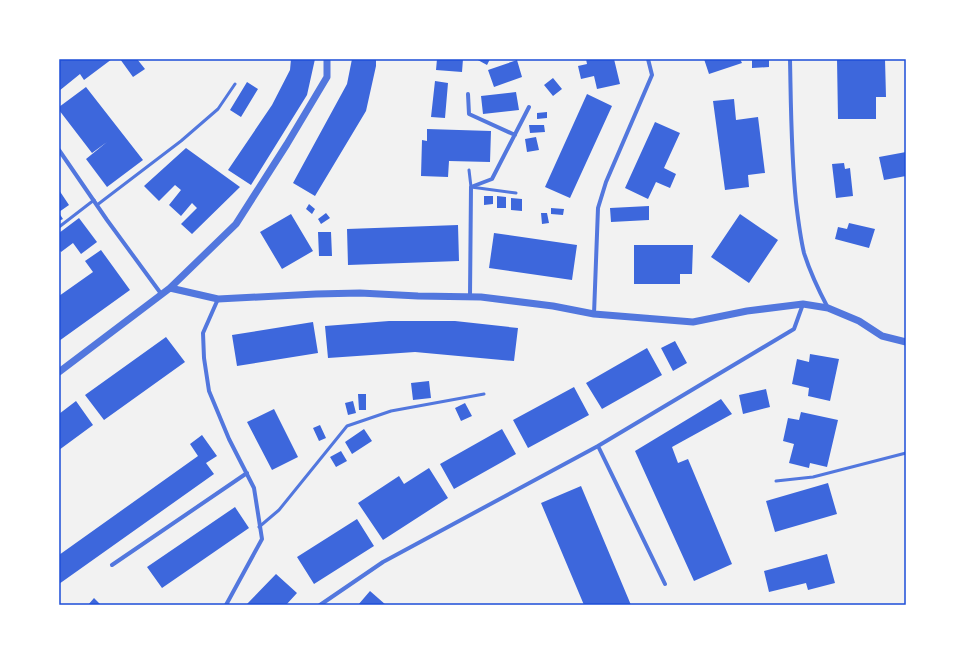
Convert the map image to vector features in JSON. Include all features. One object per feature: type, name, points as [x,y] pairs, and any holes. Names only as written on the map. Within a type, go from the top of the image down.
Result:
[{"type":"street","points":[[59,372],[163,295],[236,224],[287,144],[327,77],[327,59]]},
{"type":"street","points":[[594,314],[598,208],[606,182],[652,75],[648,59]]},
{"type":"street","points":[[790,59],[790,116],[798,222],[804,253],[819,292],[828,308]]},
{"type":"street","points":[[468,94],[469,114],[515,135]]},
{"type":"street","points":[[470,296],[470,187],[492,179],[529,107]]},
{"type":"street","points":[[59,150],[163,295]]},
{"type":"street","points":[[170,288],[218,299],[360,293],[418,296],[470,296],[553,306],[594,314],[693,322],[747,311],[803,304],[828,308],[859,321],[882,336],[906,342]]},
{"type":"street","points":[[218,299],[204,333],[204,358],[209,392],[229,439],[254,488],[258,505],[259,527],[262,539],[226,605]]},
{"type":"street","points":[[320,605],[383,562],[598,446],[794,329],[803,304]]},
{"type":"street","points":[[598,446],[665,584]]},
{"type":"street","points":[[112,565],[247,473]]},
{"type":"lane","points":[[97,205],[181,141],[218,109],[236,84]]},
{"type":"lane","points":[[469,170],[470,187],[516,193]]},
{"type":"lane","points":[[59,227],[94,200]]},
{"type":"lane","points":[[259,527],[279,510],[347,426],[391,411],[484,394]]},
{"type":"lane","points":[[776,480],[814,477],[906,453]]},
{"type":"building","points":[[59,59],[112,59],[84,80],[80,74],[59,91]]},
{"type":"building","points":[[120,59],[137,59],[145,69],[133,77]]},
{"type":"building","points":[[291,59],[315,59],[307,95],[251,185],[228,170],[272,105],[290,70]]},
{"type":"building","points":[[352,59],[376,59],[376,66],[366,111],[315,196],[293,183],[347,84]]},
{"type":"building","points":[[437,59],[463,59],[462,72],[436,70]]},
{"type":"building","points":[[476,59],[490,59],[487,65]]},
{"type":"building","points":[[586,59],[614,59],[620,84],[597,89],[594,76],[581,79],[578,66],[587,64]]},
{"type":"building","points":[[704,59],[740,59],[742,63],[709,74]]},
{"type":"building","points":[[752,59],[769,59],[769,67],[752,68]]},
{"type":"building","points":[[837,59],[885,59],[886,97],[876,97],[876,119],[838,119]]},
{"type":"building","points":[[517,60],[522,77],[494,87],[488,70]]},
{"type":"building","points":[[553,78],[562,89],[553,96],[544,85]]},
{"type":"building","points":[[435,81],[448,83],[445,118],[431,117]]},
{"type":"building","points":[[247,82],[258,89],[241,117],[230,110]]},
{"type":"building","points":[[86,87],[143,160],[107,187],[86,159],[107,142],[92,153],[59,110],[59,107]]},
{"type":"building","points":[[516,92],[519,110],[483,114],[481,96]]},
{"type":"building","points":[[587,94],[612,106],[570,198],[545,187]]},
{"type":"building","points":[[734,99],[736,120],[758,117],[765,173],[748,175],[749,187],[725,190],[713,101]]},
{"type":"building","points":[[547,112],[547,118],[537,119],[537,113]]},
{"type":"building","points":[[655,122],[680,133],[664,168],[676,174],[670,188],[656,182],[648,199],[625,188]]},
{"type":"building","points":[[529,125],[544,125],[545,132],[530,133]]},
{"type":"building","points":[[427,129],[491,131],[490,162],[449,161],[448,177],[421,176],[422,140],[427,141]]},
{"type":"building","points":[[536,137],[539,150],[527,152],[525,139]]},
{"type":"building","points":[[186,148],[240,187],[192,234],[181,224],[197,208],[192,203],[181,216],[169,205],[181,190],[175,185],[159,201],[144,186]]},
{"type":"building","points":[[906,152],[906,176],[884,180],[879,157]]},
{"type":"building","points":[[844,163],[845,169],[850,168],[853,196],[836,198],[832,164]]},
{"type":"building","points":[[59,190],[69,205],[59,212]]},
{"type":"building","points":[[484,196],[493,196],[493,204],[484,205]]},
{"type":"building","points":[[497,196],[506,197],[506,208],[497,208]]},
{"type":"building","points":[[511,198],[522,199],[522,211],[511,210]]},
{"type":"building","points":[[309,204],[315,209],[312,214],[306,209]]},
{"type":"building","points":[[649,206],[649,220],[611,222],[610,208]]},
{"type":"building","points":[[551,208],[564,209],[563,215],[551,214]]},
{"type":"building","points":[[59,213],[63,219],[59,221]]},
{"type":"building","points":[[326,213],[330,218],[321,224],[318,219]]},
{"type":"building","points":[[541,213],[547,213],[549,223],[542,224]]},
{"type":"building","points":[[291,214],[313,251],[282,269],[260,232]]},
{"type":"building","points":[[740,214],[778,240],[749,283],[711,257]]},
{"type":"building","points":[[79,218],[97,242],[81,254],[73,243],[61,252],[59,249],[59,233]]},
{"type":"building","points":[[849,223],[875,229],[869,248],[835,239],[838,227],[847,229]]},
{"type":"building","points":[[458,225],[459,261],[348,265],[347,229]]},
{"type":"building","points":[[318,232],[331,232],[332,256],[319,256]]},
{"type":"building","points":[[494,233],[577,245],[572,280],[489,268]]},
{"type":"building","points":[[634,245],[693,245],[692,274],[680,274],[680,284],[634,284]]},
{"type":"building","points":[[101,250],[130,290],[59,341],[59,296],[93,272],[85,261]]},
{"type":"building","points":[[389,321],[455,321],[518,328],[514,361],[415,352],[328,358],[325,326]]},
{"type":"building","points":[[313,322],[318,353],[237,366],[232,335]]},
{"type":"building","points":[[166,337],[185,362],[104,420],[85,395]]},
{"type":"building","points":[[675,341],[687,363],[673,371],[661,348]]},
{"type":"building","points":[[647,348],[662,375],[602,409],[586,383]]},
{"type":"building","points":[[810,354],[839,359],[830,401],[808,396],[809,388],[792,384],[797,359],[809,362]]},
{"type":"building","points":[[429,381],[431,398],[413,400],[411,383]]},
{"type":"building","points":[[574,387],[589,415],[528,448],[513,420]]},
{"type":"building","points":[[766,389],[770,407],[743,414],[739,395]]},
{"type":"building","points":[[358,394],[366,394],[366,410],[359,410]]},
{"type":"building","points":[[721,399],[732,414],[672,447],[678,463],[688,459],[732,564],[694,581],[635,451]]},
{"type":"building","points":[[76,401],[93,425],[59,450],[59,414]]},
{"type":"building","points":[[353,401],[356,413],[348,415],[345,403]]},
{"type":"building","points":[[465,403],[472,416],[461,421],[455,408]]},
{"type":"building","points":[[274,409],[298,457],[272,470],[247,422]]},
{"type":"building","points":[[801,412],[838,420],[827,467],[810,463],[809,468],[789,463],[794,444],[783,441],[788,418],[799,420]]},
{"type":"building","points":[[320,425],[326,438],[319,441],[313,428]]},
{"type":"building","points":[[364,429],[372,441],[352,454],[345,442]]},
{"type":"building","points":[[502,429],[516,454],[454,489],[440,464]]},
{"type":"building","points":[[202,435],[217,456],[206,463],[214,474],[59,584],[59,555],[198,456],[190,444]]},
{"type":"building","points":[[341,451],[347,461],[336,467],[330,457]]},
{"type":"building","points":[[429,468],[448,498],[383,540],[358,503],[399,476],[404,484]]},
{"type":"building","points":[[828,483],[837,514],[775,532],[766,501]]},
{"type":"building","points":[[581,486],[631,605],[584,605],[541,503]]},
{"type":"building","points":[[235,507],[249,528],[162,588],[147,567]]},
{"type":"building","points":[[357,519],[374,546],[314,584],[297,557]]},
{"type":"building","points":[[827,554],[835,583],[808,590],[806,583],[769,592],[764,571]]},
{"type":"building","points":[[276,574],[297,593],[286,605],[248,605],[247,604]]},
{"type":"building","points":[[370,591],[386,605],[358,605]]},
{"type":"building","points":[[94,598],[101,605],[88,605]]}]
